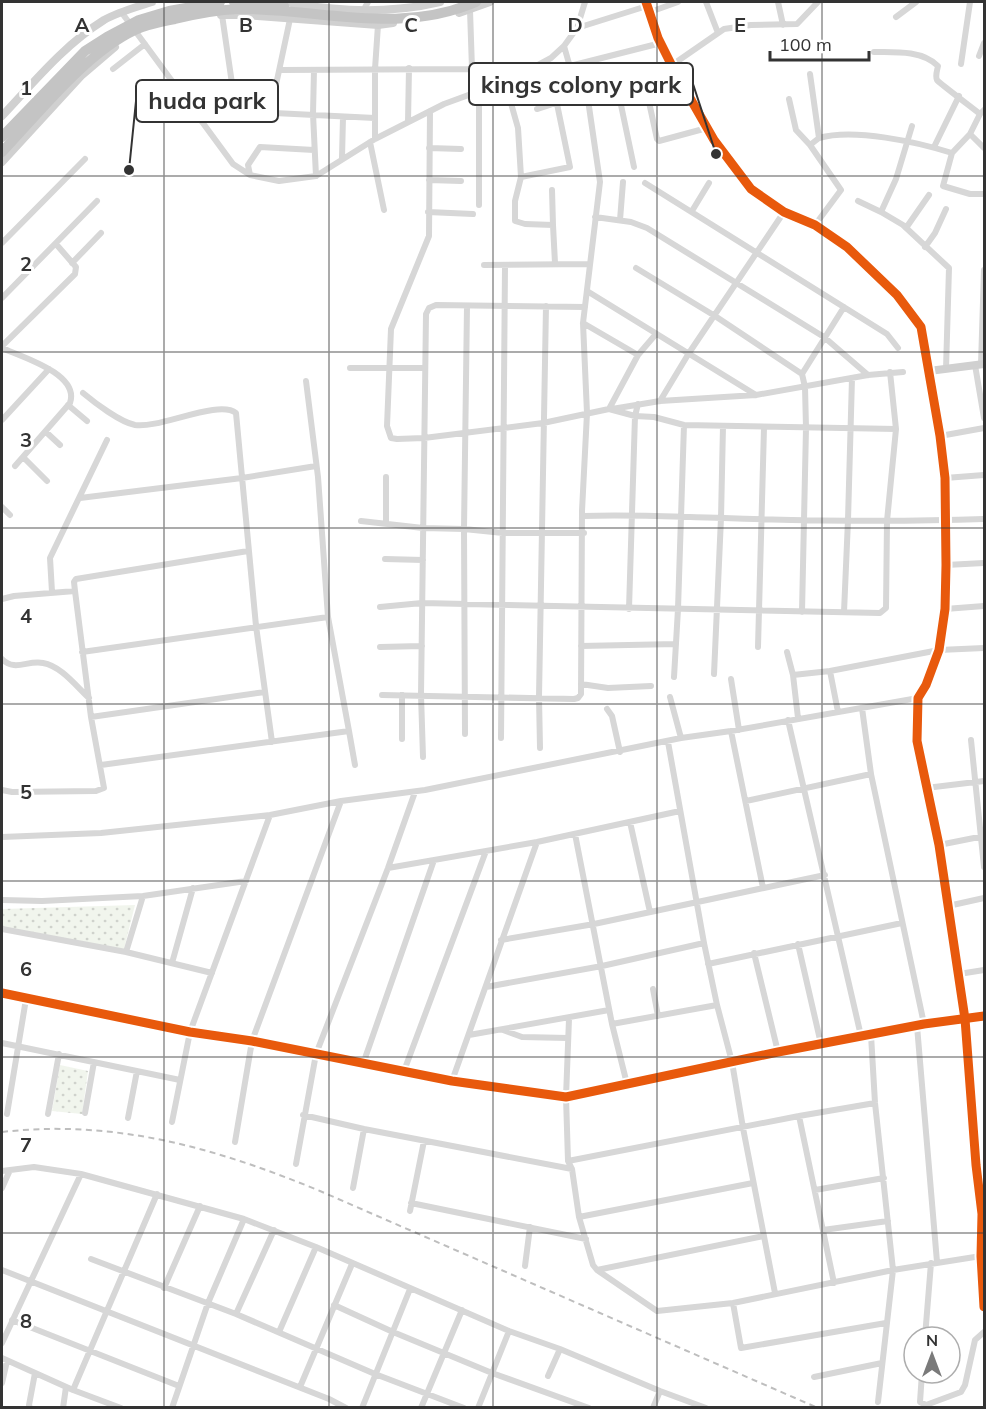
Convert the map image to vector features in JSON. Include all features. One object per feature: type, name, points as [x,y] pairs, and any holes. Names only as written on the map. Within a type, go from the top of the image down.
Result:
[{"type":"highway","points":[[2,136],[85,51],[106,37],[139,20],[169,10],[220,2]]},
{"type":"highway","points":[[234,2],[363,15],[396,15],[448,6],[458,2]]},
{"type":"highway","points":[[2,152],[94,56],[135,30],[152,23],[195,14],[237,9],[396,20],[473,6]]},
{"type":"street","points":[[2,116],[63,51],[106,19],[152,2]]},
{"type":"street","points":[[286,2],[363,11],[390,11],[440,2]]},
{"type":"street","points":[[363,11],[368,2]]},
{"type":"street","points":[[390,11],[394,2]]},
{"type":"street","points":[[2,162],[81,76],[110,51],[136,34],[172,22],[222,15],[245,15],[378,24],[431,19],[490,2]]},
{"type":"street","points":[[122,13],[233,164],[250,175],[279,181],[316,176],[342,158],[408,122],[444,104],[505,82],[551,58],[564,46],[577,28],[585,2]]},
{"type":"street","points":[[577,28],[647,6],[678,2]]},
{"type":"street","points":[[706,2],[718,33]]},
{"type":"street","points":[[778,2],[783,26]]},
{"type":"street","points":[[537,109],[578,95],[644,79],[673,67],[724,29],[751,25],[797,24],[812,4],[818,2]]},
{"type":"street","points":[[896,17],[916,2]]},
{"type":"street","points":[[961,64],[970,2]]},
{"type":"street","points":[[315,4],[315,20]]},
{"type":"street","points":[[471,94],[473,6]]},
{"type":"street","points":[[647,6],[661,43],[707,128],[751,189],[784,212],[815,225],[847,247],[897,295],[921,327],[945,478],[946,565],[945,609],[939,650],[926,685],[918,698],[917,741],[939,845],[965,1019],[980,1165],[984,1307]]},
{"type":"street","points":[[222,15],[236,111],[375,118]]},
{"type":"street","points":[[270,112],[290,19]]},
{"type":"street","points":[[378,24],[373,140],[384,210]]},
{"type":"street","points":[[570,66],[661,43]]},
{"type":"street","points":[[979,56],[984,43]]},
{"type":"street","points":[[113,69],[145,44]]},
{"type":"street","points":[[564,46],[578,95]]},
{"type":"street","points":[[874,52],[905,52],[927,58],[938,66],[936,75],[939,83],[982,112],[970,134],[952,153],[943,186],[970,194],[984,195]]},
{"type":"street","points":[[408,122],[409,68]]},
{"type":"street","points":[[280,70],[472,69]]},
{"type":"street","points":[[314,70],[313,114],[316,176]]},
{"type":"street","points":[[810,74],[819,138]]},
{"type":"street","points":[[644,79],[659,141],[707,128]]},
{"type":"street","points":[[505,82],[518,128],[521,177],[515,201],[515,221],[525,224],[553,225]]},
{"type":"street","points":[[617,86],[634,167]]},
{"type":"street","points":[[478,205],[479,91]]},
{"type":"street","points":[[382,695],[574,699],[581,694],[583,516],[587,413],[583,323],[600,182],[587,93]]},
{"type":"street","points":[[934,147],[959,96]]},
{"type":"street","points":[[789,99],[796,130],[810,145],[841,190],[815,225]]},
{"type":"street","points":[[521,177],[570,167],[557,104]]},
{"type":"street","points":[[430,111],[429,236],[391,329],[388,433],[391,438],[424,438],[543,423],[638,404],[756,395],[868,375],[903,372]]},
{"type":"street","points":[[342,158],[343,117]]},
{"type":"street","points":[[881,212],[896,179],[912,126]]},
{"type":"street","points":[[810,145],[819,138],[844,134],[909,142],[952,153]]},
{"type":"street","points":[[970,134],[984,148]]},
{"type":"street","points":[[250,175],[248,165],[260,147],[314,150]]},
{"type":"street","points":[[429,148],[461,149]]},
{"type":"street","points":[[2,243],[85,159]]},
{"type":"street","points":[[429,180],[461,181]]},
{"type":"street","points":[[620,220],[623,182]]},
{"type":"street","points":[[645,183],[886,334],[898,348]]},
{"type":"street","points":[[692,211],[709,183]]},
{"type":"street","points":[[552,190],[555,263]]},
{"type":"street","points":[[906,228],[929,195]]},
{"type":"street","points":[[2,298],[97,201]]},
{"type":"street","points":[[858,201],[906,228],[949,268],[946,369]]},
{"type":"street","points":[[925,247],[935,233],[946,208]]},
{"type":"street","points":[[428,212],[473,214]]},
{"type":"street","points":[[660,401],[754,253],[784,212]]},
{"type":"street","points":[[595,217],[631,222],[647,228],[824,337],[868,375]]},
{"type":"street","points":[[72,263],[101,233]]},
{"type":"street","points":[[15,466],[46,432],[73,396],[65,380],[49,369],[2,347],[75,274],[76,267],[56,244]]},
{"type":"street","points":[[484,265],[589,264]]},
{"type":"street","points":[[501,738],[505,266]]},
{"type":"street","points":[[636,268],[715,316],[802,374],[805,387],[806,428],[802,612]]},
{"type":"street","points":[[984,270],[980,364],[984,418]]},
{"type":"street","points":[[587,291],[756,395]]},
{"type":"street","points":[[423,757],[421,695],[426,314],[429,308],[436,304],[585,307]]},
{"type":"street","points":[[465,734],[464,529],[467,306]]},
{"type":"street","points":[[540,748],[540,606],[546,306]]},
{"type":"street","points":[[802,374],[844,307]]},
{"type":"street","points":[[583,323],[638,355]]},
{"type":"street","points":[[609,409],[638,355],[656,334]]},
{"type":"street","points":[[928,371],[980,364]]},
{"type":"street","points":[[351,368],[424,368]]},
{"type":"street","points":[[2,420],[49,369]]},
{"type":"street","points":[[380,607],[423,603],[628,609],[880,612],[886,608],[887,520],[896,429],[890,372]]},
{"type":"street","points":[[844,612],[849,520],[852,378]]},
{"type":"street","points":[[306,381],[316,466],[328,617],[355,765]]},
{"type":"street","points":[[83,393],[104,410],[135,425],[160,423],[209,411],[234,411],[256,626],[272,742]]},
{"type":"street","points":[[628,609],[635,416],[638,404]]},
{"type":"street","points":[[68,405],[87,421]]},
{"type":"street","points":[[609,409],[684,425],[896,429]]},
{"type":"street","points":[[674,677],[684,425]]},
{"type":"street","points":[[714,674],[722,518],[723,426]]},
{"type":"street","points":[[758,647],[764,428]]},
{"type":"street","points":[[940,436],[984,428]]},
{"type":"street","points":[[46,432],[60,446]]},
{"type":"street","points":[[52,592],[50,558],[107,440]]},
{"type":"street","points":[[23,457],[47,481]]},
{"type":"street","points":[[80,498],[242,478],[316,466]]},
{"type":"street","points":[[945,478],[984,475]]},
{"type":"street","points":[[386,477],[386,523]]},
{"type":"street","points":[[2,507],[10,515]]},
{"type":"street","points":[[583,516],[633,514],[762,519],[984,519]]},
{"type":"street","points":[[361,521],[502,533],[584,533]]},
{"type":"street","points":[[2,790],[12,792],[100,790],[104,788],[91,717],[74,582],[80,577],[248,551]]},
{"type":"street","points":[[385,559],[423,560]]},
{"type":"street","points":[[946,565],[984,563]]},
{"type":"street","points":[[2,599],[75,591]]},
{"type":"street","points":[[945,609],[984,606]]},
{"type":"street","points":[[82,652],[328,617]]},
{"type":"street","points":[[581,646],[676,644]]},
{"type":"street","points":[[380,647],[422,646]]},
{"type":"street","points":[[793,675],[831,671],[939,650],[984,648]]},
{"type":"street","points":[[787,651],[793,675],[798,718]]},
{"type":"street","points":[[2,660],[15,667],[42,663],[50,665],[58,669],[89,698]]},
{"type":"street","points":[[831,671],[838,712]]},
{"type":"street","points":[[732,679],[739,730]]},
{"type":"street","points":[[581,684],[608,688],[651,686]]},
{"type":"street","points":[[91,717],[265,692]]},
{"type":"street","points":[[402,695],[402,739]]},
{"type":"street","points":[[670,697],[681,738]]},
{"type":"street","points":[[2,837],[101,833],[270,815],[341,801],[415,792],[681,738],[918,698]]},
{"type":"street","points":[[862,708],[871,774],[921,1025],[934,1263],[926,1325]]},
{"type":"street","points":[[607,709],[612,716],[620,752]]},
{"type":"street","points":[[788,720],[861,1036]]},
{"type":"street","points":[[101,765],[349,731]]},
{"type":"street","points":[[731,731],[763,888]]},
{"type":"street","points":[[971,740],[984,867]]},
{"type":"street","points":[[668,742],[708,964],[732,1062],[775,1293]]},
{"type":"street","points":[[746,801],[871,774]]},
{"type":"street","points":[[926,788],[984,781]]},
{"type":"street","points":[[296,1164],[303,1115],[316,1054],[415,792]]},
{"type":"street","points":[[236,1142],[252,1041],[341,801]]},
{"type":"street","points":[[388,868],[537,842],[680,811]]},
{"type":"street","points":[[172,1122],[190,1032],[270,815]]},
{"type":"street","points":[[630,822],[650,912]]},
{"type":"street","points":[[575,834],[609,1011],[627,1084]]},
{"type":"street","points":[[939,845],[982,836]]},
{"type":"street","points":[[452,1081],[537,842]]},
{"type":"street","points":[[404,1071],[486,851]]},
{"type":"street","points":[[363,1064],[434,860]]},
{"type":"street","points":[[501,940],[594,924],[825,875]]},
{"type":"street","points":[[2,900],[42,901],[143,896],[246,882]]},
{"type":"street","points":[[172,963],[193,888]]},
{"type":"street","points":[[126,952],[143,896]]},
{"type":"street","points":[[948,906],[984,898]]},
{"type":"street","points":[[708,964],[902,923]]},
{"type":"street","points":[[2,929],[126,952],[212,973]]},
{"type":"street","points":[[486,987],[602,966],[704,943]]},
{"type":"street","points":[[798,944],[821,1044]]},
{"type":"street","points":[[754,953],[778,1052]]},
{"type":"street","points":[[959,974],[984,970]]},
{"type":"street","points":[[653,989],[658,1016]]},
{"type":"street","points":[[2,993],[190,1032],[252,1041],[452,1081],[566,1097],[778,1052],[921,1025],[984,1016]]},
{"type":"street","points":[[7,1114],[26,999]]},
{"type":"street","points":[[612,1024],[717,1005]]},
{"type":"street","points":[[469,1035],[609,1011]]},
{"type":"street","points":[[569,1019],[566,1097],[568,1161],[572,1169],[579,1217],[593,1265],[657,1311],[733,1303],[893,1270],[981,1256]]},
{"type":"street","points":[[502,1030],[522,1037],[568,1038]]},
{"type":"street","points":[[871,1035],[875,1103],[893,1270],[878,1401]]},
{"type":"street","points":[[2,1043],[180,1080]]},
{"type":"street","points":[[48,1114],[59,1054]]},
{"type":"street","points":[[85,1113],[94,1062]]},
{"type":"street","points":[[128,1118],[137,1071]]},
{"type":"street","points":[[568,1161],[875,1103]]},
{"type":"street","points":[[303,1115],[572,1169]]},
{"type":"street","points":[[799,1116],[834,1283]]},
{"type":"street","points":[[353,1188],[364,1129]]},
{"type":"street","points":[[410,1211],[424,1141]]},
{"type":"street","points":[[2,1171],[46,1167],[81,1174],[244,1219],[316,1247],[509,1331],[561,1349],[660,1391],[706,1407]]},
{"type":"street","points":[[2,1188],[10,1170]]},
{"type":"street","points":[[2,1343],[81,1174]]},
{"type":"street","points":[[815,1190],[884,1178]]},
{"type":"street","points":[[579,1217],[753,1182]]},
{"type":"street","points":[[63,1407],[108,1311],[157,1194]]},
{"type":"street","points":[[411,1203],[586,1239]]},
{"type":"street","points":[[164,1288],[200,1206]]},
{"type":"street","points":[[172,1407],[208,1303],[244,1219]]},
{"type":"street","points":[[823,1230],[888,1221]]},
{"type":"street","points":[[525,1266],[530,1227]]},
{"type":"street","points":[[236,1314],[274,1230]]},
{"type":"street","points":[[597,1270],[764,1236]]},
{"type":"street","points":[[279,1332],[316,1247]]},
{"type":"street","points":[[92,1259],[236,1314],[317,1347],[375,1374],[464,1407]]},
{"type":"street","points":[[300,1387],[352,1264]]},
{"type":"street","points":[[2,1270],[346,1407]]},
{"type":"street","points":[[363,1407],[410,1289]]},
{"type":"street","points":[[733,1303],[741,1348],[886,1323]]},
{"type":"street","points":[[334,1305],[492,1373],[589,1407]]},
{"type":"street","points":[[421,1407],[462,1310]]},
{"type":"street","points":[[12,1320],[179,1386]]},
{"type":"street","points":[[478,1407],[509,1331]]},
{"type":"street","points":[[921,1385],[920,1402],[926,1405],[962,1392],[975,1340],[984,1332]]},
{"type":"street","points":[[548,1376],[561,1349]]},
{"type":"street","points":[[2,1383],[4,1360],[103,1404],[121,1407]]},
{"type":"street","points":[[814,1377],[882,1362]]},
{"type":"street","points":[[30,1407],[35,1373]]},
{"type":"street","points":[[653,1407],[660,1391]]},
{"type":"street","points":[[327,1407],[329,1399]]},
{"type":"shaded area","points":[[135,905],[123,953],[2,930],[2,909]]},
{"type":"shaded area","points":[[60,1065],[88,1071],[82,1114],[52,1111]]},
{"type":"railway","points":[[2,1132],[44,1129],[125,1134],[164,1140],[242,1162],[320,1191],[818,1408]]},
{"type":"cycle path","points":[[646,2],[658,38],[674,70],[714,140],[751,189],[784,212],[815,225],[847,247],[897,295],[921,327],[945,478],[946,565],[945,609],[939,650],[926,685],[918,698],[917,741],[939,845],[965,1019],[982,1214],[981,1256],[984,1307]]},
{"type":"cycle path","points":[[2,993],[190,1032],[252,1041],[452,1081],[566,1097],[778,1052],[924,1024],[984,1016]]},
{"type":"place","name":"kings colony park","points":[[716,154]]},
{"type":"place","name":"huda park","points":[[129,170]]}]
